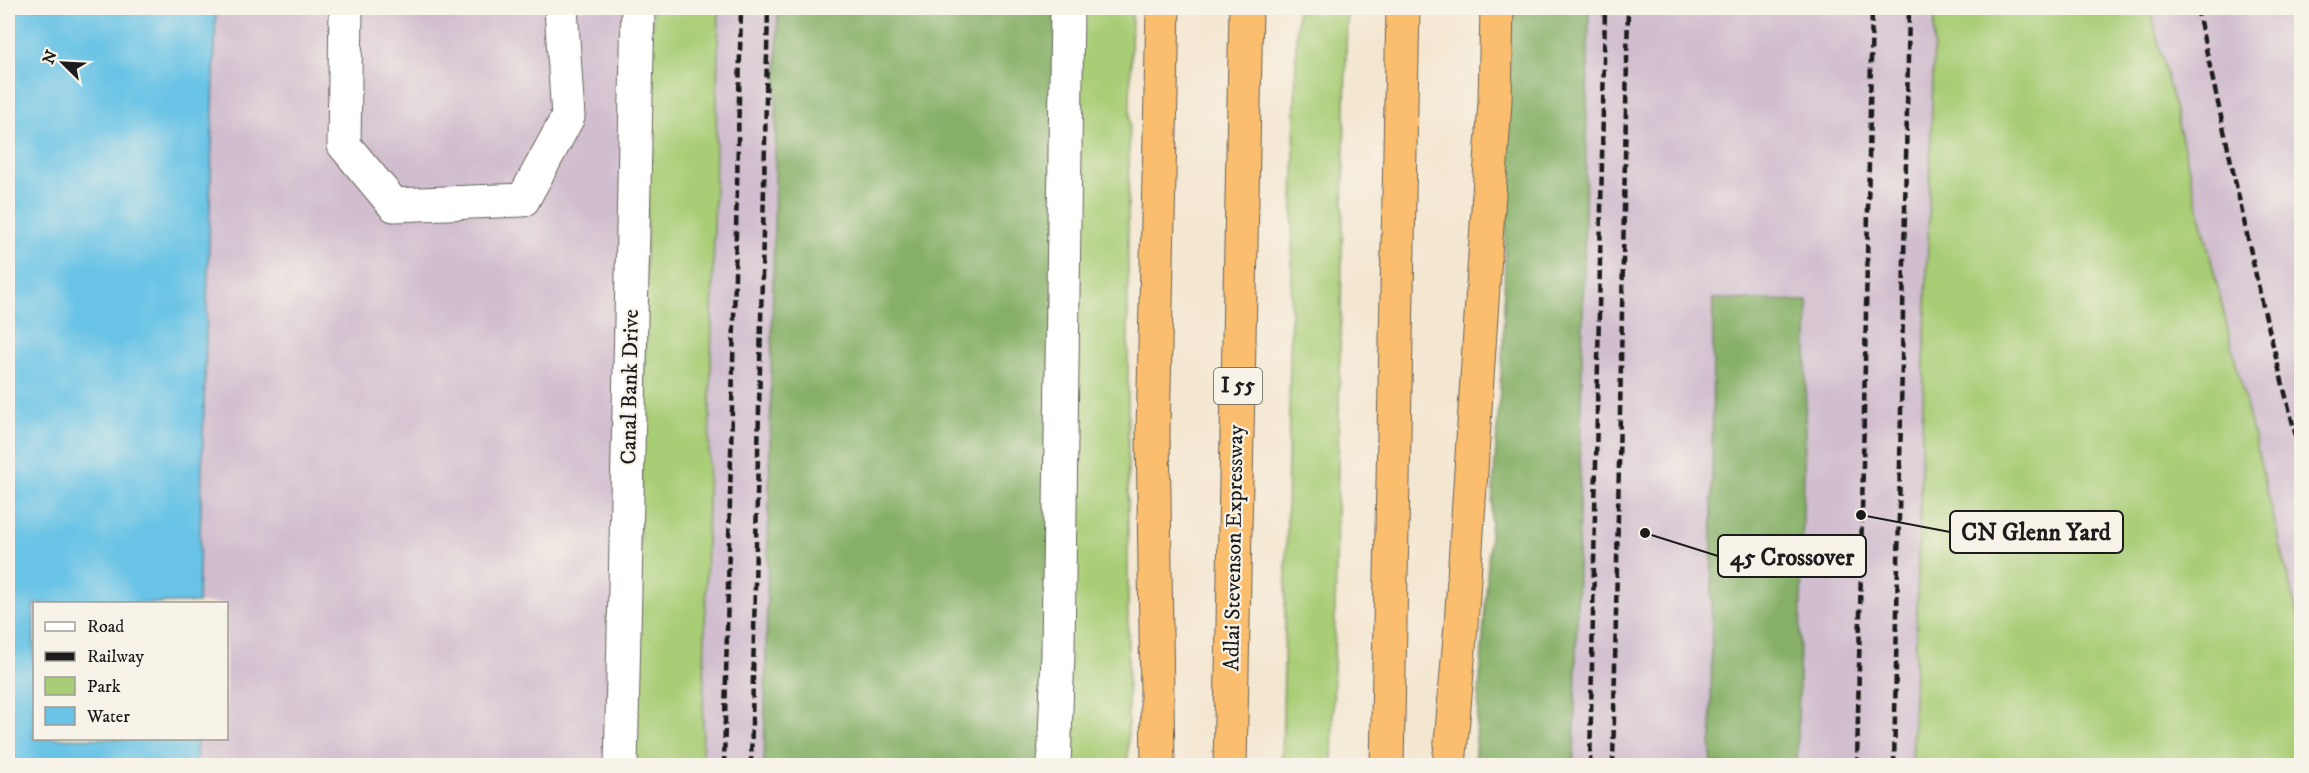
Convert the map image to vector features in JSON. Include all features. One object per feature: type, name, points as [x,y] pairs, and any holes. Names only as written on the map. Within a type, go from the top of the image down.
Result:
[{"type":"highway","points":[[1158,765],[1153,431],[1163,8]]},
{"type":"highway","name":"Adlai Stevenson Expressway","points":[[1230,765],[1246,8]]},
{"type":"highway","points":[[1387,765],[1403,8]]},
{"type":"highway","points":[[1449,765],[1461,625],[1495,101],[1497,8]]},
{"type":"lane","points":[[346,8],[344,145],[394,205],[523,200],[568,117],[561,8]]},
{"type":"lane","name":"Canal Bank Drive","points":[[621,765],[638,8]]},
{"type":"lane","points":[[1054,765],[1058,652],[1067,8]]},
{"type":"shaded area","points":[[216,8],[652,8],[634,765],[196,766],[197,740],[228,740],[228,602],[198,602]]},
{"type":"shaded area","points":[[719,8],[778,8],[764,765],[702,766]]},
{"type":"shaded area","points":[[1589,8],[2301,8],[2301,765],[1797,765],[1808,301],[1714,299],[1711,765],[1574,766]]},
{"type":"green space","points":[[652,8],[719,8],[702,765],[634,766]]},
{"type":"green space","points":[[778,8],[1067,8],[1054,765],[764,766]]},
{"type":"green space","points":[[1067,8],[1132,8],[1128,217],[1128,765],[1054,766]]},
{"type":"green space","points":[[1297,8],[1347,8],[1332,766],[1282,765]]},
{"type":"green space","points":[[1510,8],[1589,8],[1574,765],[1474,766],[1503,344]]},
{"type":"green space","points":[[1935,8],[2150,8],[2301,631],[2301,765],[1912,765]]},
{"type":"green space","points":[[1713,299],[1808,301],[1797,765],[1711,765]]},
{"type":"water","points":[[8,8],[216,8],[198,602],[33,602],[33,740],[197,740],[196,765],[8,765]]},
{"type":"railway","points":[[724,766],[741,8]]},
{"type":"railway","points":[[751,766],[768,8]]},
{"type":"railway","points":[[1590,766],[1605,8]]},
{"type":"railway","points":[[1613,766],[1628,8]]},
{"type":"railway","points":[[1857,766],[1872,8]]},
{"type":"railway","points":[[1894,766],[1909,8]]},
{"type":"railway","points":[[2197,8],[2261,298],[2302,460]]},
{"type":"place","name":"CN Glenn Yard","points":[[1861,515]]},
{"type":"place","name":"45 Crossover","points":[[1645,533]]}]
